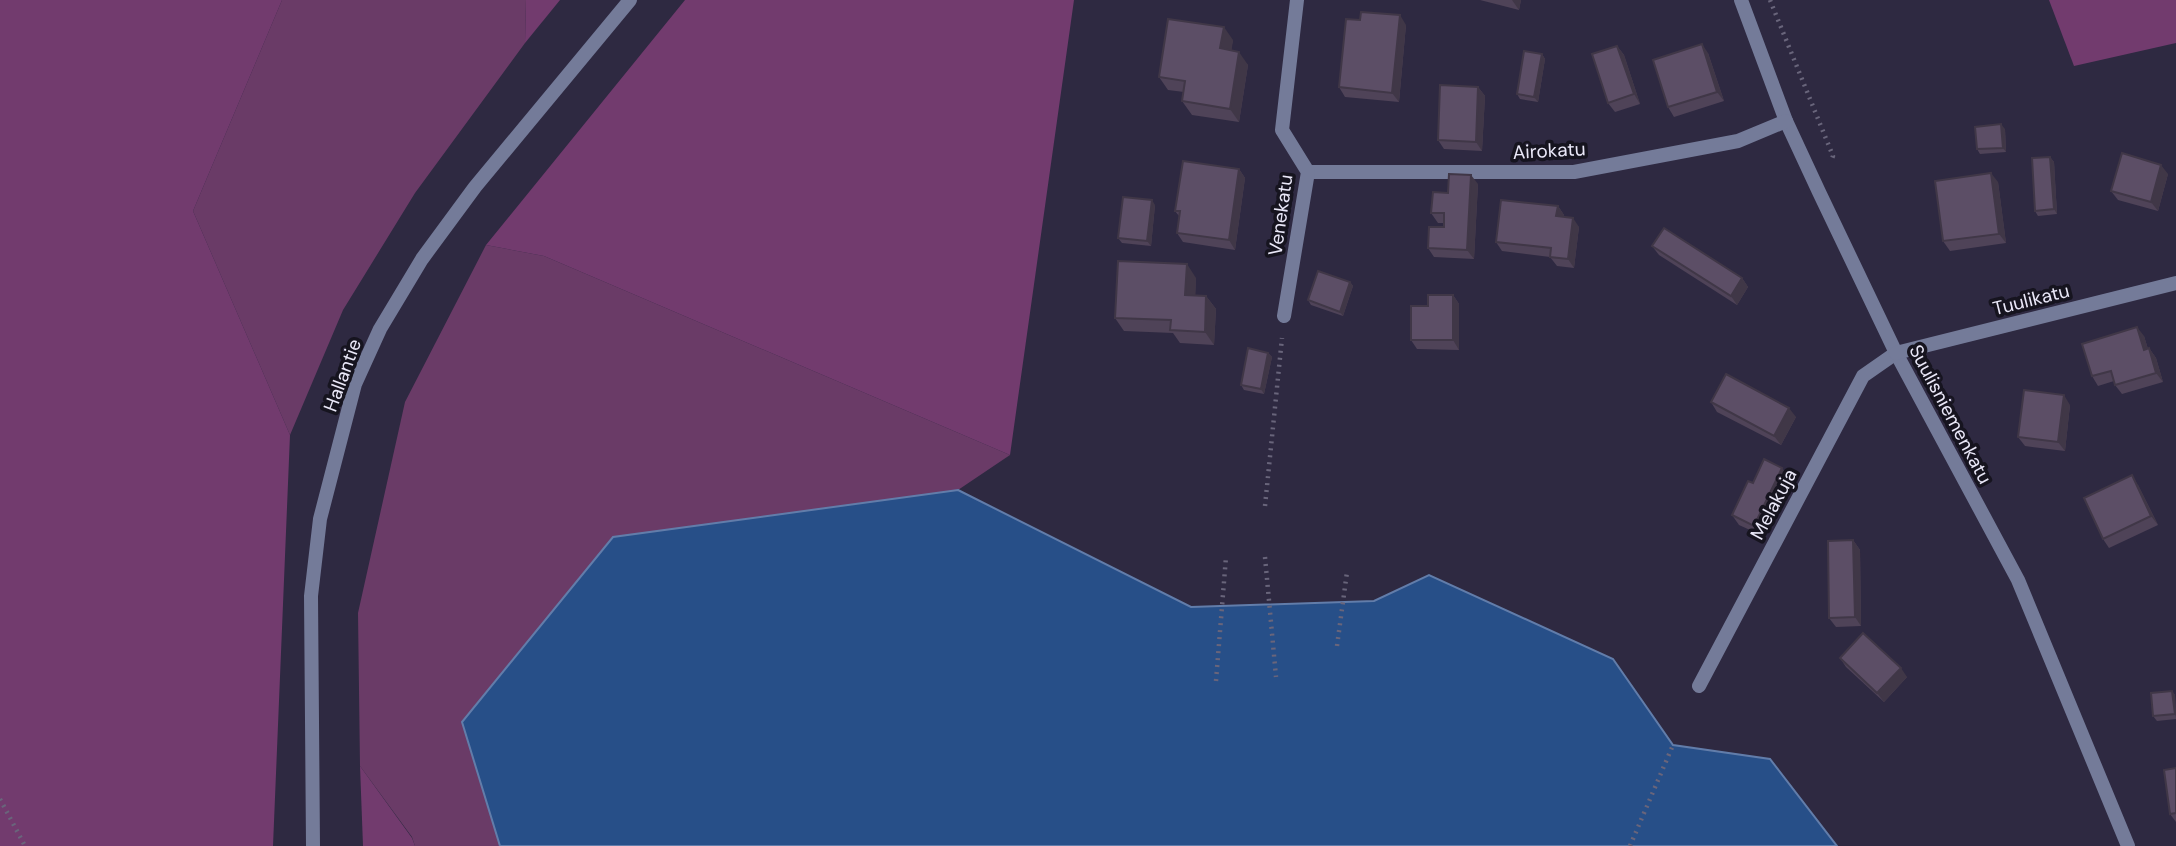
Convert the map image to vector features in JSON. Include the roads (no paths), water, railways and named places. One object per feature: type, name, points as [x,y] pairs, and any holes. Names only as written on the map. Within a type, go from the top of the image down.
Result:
[{"type":"street","name":"Hallantie","points":[[313,846],[312,596],[320,519],[355,384],[380,329],[422,259],[475,187],[630,0]]},
{"type":"street","name":"Venekatu","points":[[1284,316],[1308,172],[1282,130],[1297,0]]},
{"type":"street","name":"Suulisniemenkatu","points":[[1741,0],[1786,121],[1819,192],[1896,353],[2018,580],[2128,846]]},
{"type":"street","name":"Airokatu","points":[[1308,172],[1574,172],[1738,141],[1786,121]]},
{"type":"street","name":"Tuulikatu","points":[[1896,353],[2176,283]]},
{"type":"street","name":"Melakuja","points":[[1699,686],[1863,376],[1896,353]]},
{"type":"water","points":[[958,490],[1191,607],[1374,601],[1429,575],[1613,659],[1673,745],[1770,759],[1837,846],[500,846],[462,722],[613,537]]}]
